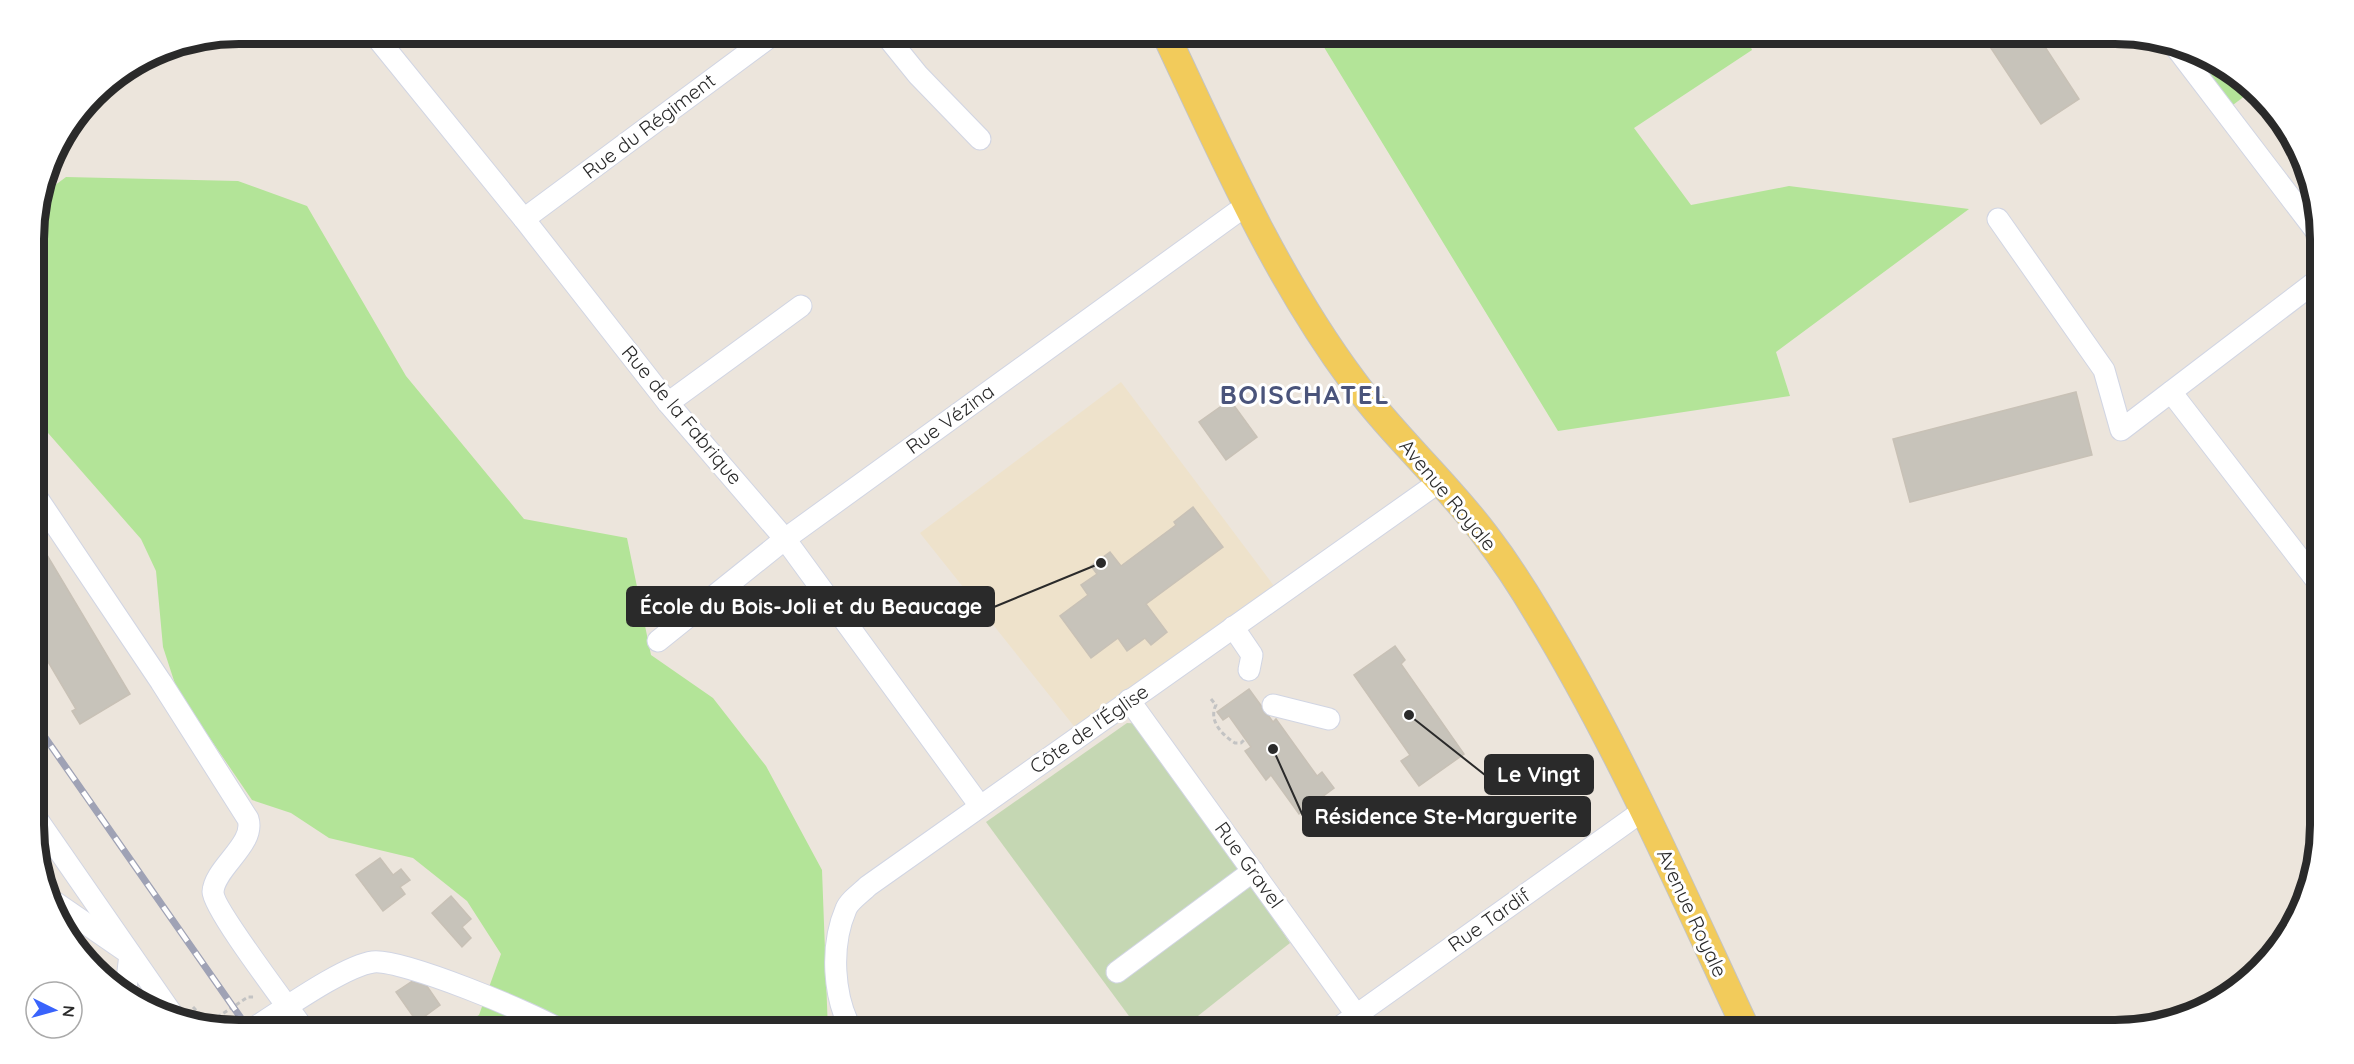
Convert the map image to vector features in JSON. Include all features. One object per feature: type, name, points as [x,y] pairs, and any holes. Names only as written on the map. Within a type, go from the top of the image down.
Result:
[{"type":"main road","name":"Avenue Royale","points":[[1170,44],[1248,204],[1317,331],[1354,383],[1485,535],[1538,613],[1599,722],[1644,810],[1741,1020]]},
{"type":"street","name":"Rue de la Fabrique","points":[[388,44],[669,402],[785,539],[980,806]]},
{"type":"street","name":"Rue du Régiment","points":[[524,219],[760,44]]},
{"type":"street","points":[[893,44],[918,75],[980,139]]},
{"type":"street","points":[[2182,55],[2309,222]]},
{"type":"street","name":"Rue Vézina","points":[[658,641],[785,539],[1248,204]]},
{"type":"street","points":[[1998,219],[2104,370],[2121,430],[2310,286]]},
{"type":"street","points":[[669,402],[801,306]]},
{"type":"street","points":[[2171,392],[2310,572]]},
{"type":"street","name":"Côte de l'Église","points":[[845,1020],[837,982],[837,945],[846,907],[868,886],[1439,482]]},
{"type":"street","points":[[44,508],[161,682],[248,819],[250,824],[247,835],[217,880],[213,892],[214,898],[280,1012],[291,1020]]},
{"type":"street","points":[[1233,627],[1252,655],[1248,670]]},
{"type":"street","name":"Rue Gravel","points":[[1129,700],[1360,1020]]},
{"type":"street","points":[[1273,705],[1329,719]]},
{"type":"street","name":"Rue Tardif","points":[[1366,1020],[1644,810]]},
{"type":"street","points":[[44,815],[130,954],[167,1007]]},
{"type":"street","points":[[1117,972],[1253,871]]},
{"type":"street","points":[[62,907],[130,954]]},
{"type":"street","points":[[127,984],[130,954]]},
{"type":"street","points":[[267,1020],[333,979],[373,962],[395,964],[511,1006],[540,1020]]},
{"type":"path","points":[[1211,699],[1216,705],[1213,712],[1214,720],[1224,734],[1235,743],[1245,739]]},
{"type":"path","points":[[215,1019],[248,997],[255,997],[280,1012]]},
{"type":"path","points":[[189,1002],[202,1017]]},
{"type":"shaded area","points":[[1121,382],[1280,594],[1081,735],[920,533]]},
{"type":"green space","points":[[1322,44],[1750,44],[1752,50],[1634,128],[1691,205],[1789,186],[1969,209],[1776,352],[1790,396],[1558,431]]},
{"type":"green space","points":[[2182,55],[2213,70],[2246,95],[2225,111]]},
{"type":"green space","points":[[66,177],[238,181],[307,206],[406,376],[524,519],[627,538],[651,655],[713,698],[766,766],[822,870],[828,1020],[470,1020],[479,1015],[501,954],[467,901],[413,858],[329,838],[291,813],[252,800],[177,690],[163,647],[156,571],[141,539],[44,428],[44,226],[50,189]]},
{"type":"green space","points":[[1127,723],[1143,724],[1290,943],[1193,1020],[1132,1020],[986,822]]},
{"type":"building","points":[[1988,44],[2043,44],[2079,99],[2041,124]]},
{"type":"building","points":[[2076,392],[2092,455],[1910,502],[1893,439]]},
{"type":"building","points":[[1230,400],[1257,437],[1226,460],[1199,422]]},
{"type":"building","points":[[1193,507],[1223,547],[1146,604],[1167,632],[1151,645],[1145,638],[1127,651],[1118,638],[1091,658],[1060,616],[1088,595],[1081,585],[1097,574],[1091,566],[1110,552],[1121,566],[1176,525],[1174,522]]},
{"type":"building","points":[[44,550],[130,694],[80,724],[72,711],[76,709],[44,655]]},
{"type":"building","points":[[1395,646],[1405,660],[1401,664],[1464,754],[1419,786],[1401,761],[1410,755],[1354,675]]},
{"type":"building","points":[[1249,689],[1273,722],[1276,719],[1317,776],[1322,772],[1334,788],[1299,814],[1271,775],[1266,780],[1245,751],[1251,747],[1229,716],[1223,720],[1217,712]]},
{"type":"building","points":[[380,858],[393,875],[401,869],[410,880],[400,887],[405,894],[383,911],[356,875]]},
{"type":"building","points":[[451,896],[471,919],[462,927],[471,938],[462,947],[432,913]]},
{"type":"building","points":[[420,976],[440,1005],[420,1020],[416,1020],[396,992]]},
{"type":"railway","points":[[44,736],[242,1020]]},
{"type":"place","name":"École du Bois-Joli et du Beaucage","points":[[1101,563]]},
{"type":"place","name":"Le Vingt","points":[[1409,715]]},
{"type":"place","name":"Résidence Ste-Marguerite","points":[[1273,749]]},
{"type":"district","name":"BOISCHATEL","points":[[1305,395]]}]
